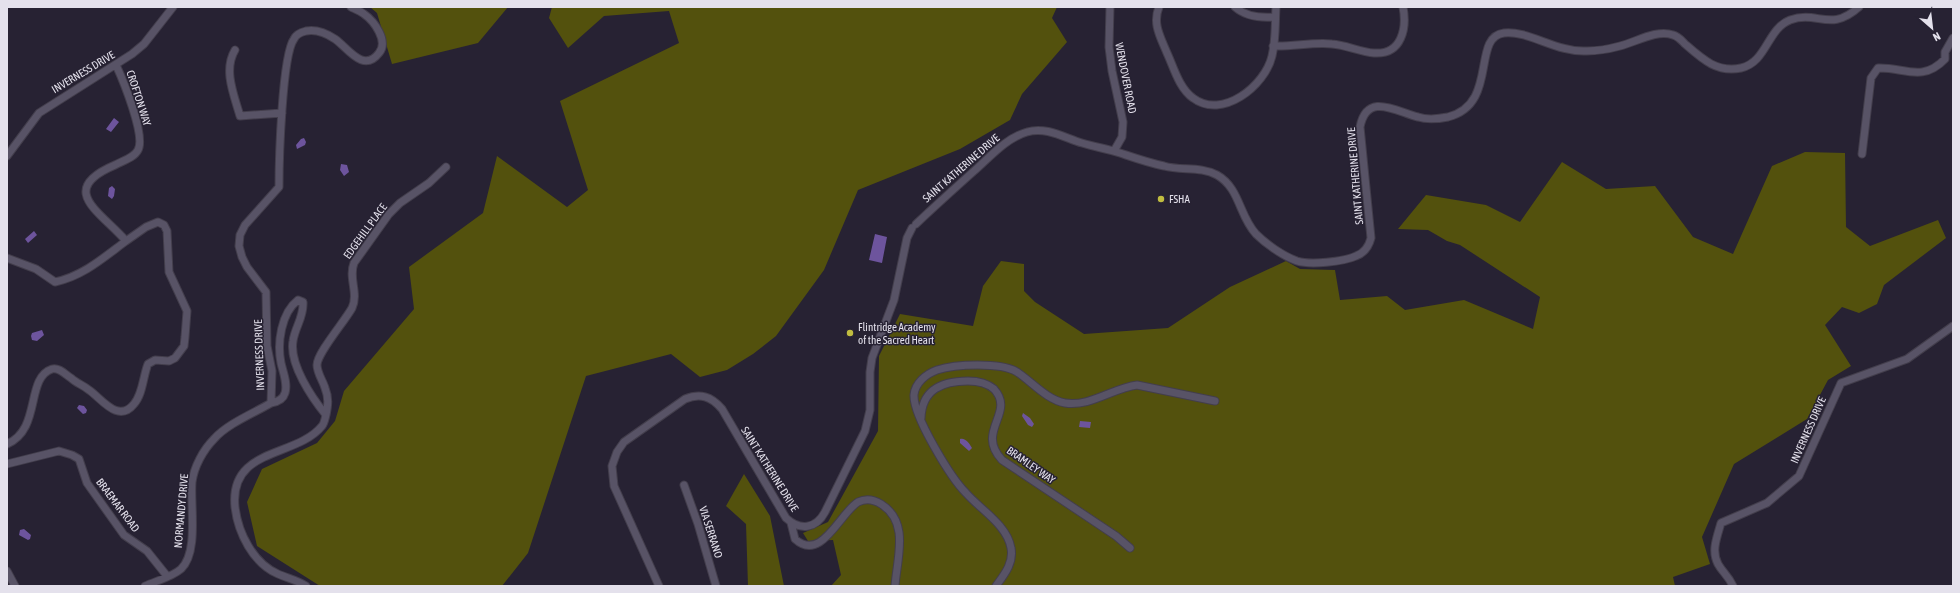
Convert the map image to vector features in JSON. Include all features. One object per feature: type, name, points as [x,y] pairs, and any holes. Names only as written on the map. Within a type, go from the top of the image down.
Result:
[{"type":"street","name":"INVERNESS DRIVE","points":[[7,156],[38,113],[116,65],[144,44],[173,7]]},
{"type":"street","name":"INVERNESS DRIVE","points":[[326,415],[307,387],[295,362],[292,350],[293,340],[304,311],[304,302],[298,300],[293,304],[279,341],[286,388],[285,395],[279,401],[271,403],[272,371],[267,346],[268,311],[266,292],[247,267],[239,246],[240,234],[245,226],[279,187],[282,113],[290,49],[294,38],[301,32],[314,30],[323,32],[336,40],[355,58],[362,61],[371,59],[379,54],[382,48],[378,31],[364,14],[351,7]]},
{"type":"street","name":"WENDOVER ROAD","points":[[1110,7],[1108,39],[1110,63],[1124,122],[1122,137],[1114,151]]},
{"type":"street","points":[[1158,7],[1156,25],[1183,87],[1189,95],[1200,102],[1218,104],[1243,96],[1265,72],[1272,56],[1274,46],[1276,7]]},
{"type":"street","points":[[1235,7],[1250,15],[1263,18],[1275,17]]},
{"type":"street","points":[[1274,46],[1288,46],[1308,43],[1334,44],[1375,54],[1383,52],[1395,46],[1403,34],[1406,26],[1403,7]]},
{"type":"street","name":"SAINT KATHERINE DRIVE","points":[[659,586],[614,486],[612,466],[617,452],[624,442],[685,399],[698,395],[704,396],[711,399],[722,409],[786,518],[791,523],[804,527],[811,526],[822,518],[865,431],[870,410],[870,372],[872,358],[894,300],[907,238],[914,226],[1004,144],[1026,132],[1034,130],[1055,133],[1084,144],[1114,151],[1167,167],[1201,170],[1216,174],[1229,184],[1245,218],[1256,233],[1271,246],[1292,259],[1319,263],[1351,258],[1364,251],[1371,238],[1360,127],[1364,116],[1372,108],[1384,106],[1428,119],[1440,119],[1459,113],[1469,106],[1477,94],[1481,85],[1487,46],[1495,36],[1505,32],[1511,33],[1530,37],[1561,49],[1585,52],[1620,46],[1658,34],[1666,33],[1677,36],[1709,64],[1729,69],[1747,66],[1753,63],[1759,58],[1780,26],[1788,21],[1802,18],[1833,21],[1846,17],[1859,7]]},
{"type":"street","points":[[1862,154],[1872,78],[1878,68],[1918,73],[1932,69],[1945,59],[1945,52],[1953,38]]},
{"type":"street","points":[[235,50],[231,57],[228,70],[240,116],[282,113]]},
{"type":"street","name":"CROFTON WAY","points":[[116,65],[126,89],[140,137],[138,150],[131,157],[93,176],[86,184],[86,193],[89,202],[124,240]]},
{"type":"street","name":"EDGEHILL PLACE","points":[[326,415],[329,402],[326,388],[319,374],[318,360],[352,306],[354,287],[351,270],[354,263],[389,214],[400,203],[429,183],[446,167]]},
{"type":"street","points":[[7,258],[36,269],[55,282],[82,273],[124,240],[158,222],[164,225],[167,231],[169,272],[187,311],[184,346],[175,358],[169,361],[155,360],[148,364],[135,404],[128,410],[112,410],[101,402],[90,390],[59,370],[52,369],[44,376],[37,386],[27,427],[16,440],[7,444]]},
{"type":"street","name":"INVERNESS DRIVE","points":[[1732,586],[1728,575],[1718,565],[1714,552],[1721,523],[1767,503],[1799,476],[1841,382],[1907,359],[1953,326]]},
{"type":"street","points":[[996,586],[1008,569],[1011,560],[1011,547],[1002,529],[965,493],[952,475],[921,418],[914,398],[918,384],[928,374],[936,370],[961,366],[1002,366],[1019,373],[1054,400],[1072,404],[1081,403],[1128,386],[1137,385],[1215,401]]},
{"type":"street","name":"BRAMLEY WAY","points":[[921,418],[923,406],[927,398],[932,391],[944,383],[973,381],[991,386],[999,396],[1001,402],[999,415],[992,433],[993,445],[997,456],[1116,536],[1130,548]]},
{"type":"street","name":"NORMANDY DRIVE","points":[[145,586],[181,569],[187,559],[191,548],[192,481],[203,453],[222,431],[271,403]]},
{"type":"street","points":[[306,586],[293,579],[278,574],[260,562],[249,548],[242,534],[236,516],[236,496],[239,482],[244,472],[251,465],[310,436],[323,426],[326,415]]},
{"type":"street","name":"BRAEMAR ROAD","points":[[7,464],[59,451],[79,459],[87,483],[124,535],[147,551],[167,576]]},
{"type":"street","name":"VIA SERRANO","points":[[684,485],[698,524],[716,586]]},
{"type":"street","points":[[791,523],[795,539],[804,545],[811,545],[824,539],[857,503],[869,499],[883,505],[895,518],[900,537],[895,586]]},
{"type":"street","points":[[7,571],[15,586]]},
{"type":"shaded area","points":[[370,7],[508,7],[478,43],[392,64],[377,13]]},
{"type":"shaded area","points":[[552,7],[1057,7],[1052,18],[1067,42],[1022,94],[1010,120],[960,149],[858,190],[824,270],[776,336],[753,354],[727,370],[700,377],[671,354],[586,376],[528,553],[502,586],[320,586],[257,546],[247,502],[262,469],[317,443],[335,421],[344,391],[414,309],[409,267],[483,213],[497,156],[567,207],[588,190],[560,101],[679,43],[669,11],[604,16],[568,48],[549,18]]},
{"type":"shaded area","points":[[114,118],[119,122],[111,132],[106,129]]},
{"type":"shaded area","points":[[304,138],[306,142],[305,145],[297,149],[296,145],[301,139]]},
{"type":"shaded area","points":[[1805,152],[1845,153],[1846,227],[1870,246],[1938,220],[1946,238],[1884,285],[1877,304],[1859,313],[1842,307],[1825,325],[1851,366],[1828,380],[1807,419],[1734,464],[1702,537],[1710,564],[1673,577],[1675,586],[831,586],[841,575],[833,540],[808,541],[803,533],[828,522],[878,431],[879,356],[900,314],[973,326],[983,286],[1001,261],[1024,264],[1024,291],[1035,302],[1084,334],[1168,328],[1230,287],[1286,261],[1300,269],[1335,270],[1340,300],[1387,296],[1405,310],[1464,300],[1533,329],[1540,297],[1460,245],[1447,241],[1428,230],[1398,229],[1426,195],[1486,205],[1520,222],[1562,162],[1606,189],[1655,186],[1693,237],[1733,254],[1772,166]]},
{"type":"shaded area","points":[[341,164],[347,165],[349,172],[344,176],[340,170]]},
{"type":"shaded area","points":[[112,186],[115,189],[112,199],[108,196],[109,188]]},
{"type":"shaded area","points":[[34,231],[37,235],[28,243],[25,239]]},
{"type":"shaded area","points":[[875,234],[887,237],[882,263],[869,260]]},
{"type":"shaded area","points":[[42,330],[44,335],[37,341],[32,340],[32,333]]},
{"type":"shaded area","points":[[79,405],[84,406],[87,410],[86,413],[83,414],[77,408]]},
{"type":"shaded area","points":[[1023,413],[1030,418],[1034,424],[1032,427],[1028,425],[1022,416]]},
{"type":"shaded area","points":[[1080,421],[1091,422],[1090,428],[1079,427]]},
{"type":"shaded area","points":[[960,439],[965,440],[970,445],[972,448],[969,451],[960,443]]},
{"type":"shaded area","points":[[744,474],[770,516],[784,586],[748,586],[746,524],[726,506]]},
{"type":"shaded area","points":[[24,529],[31,535],[30,539],[28,540],[19,535],[20,530]]},
{"type":"place","name":"FSHA","points":[[1161,199]]},
{"type":"place","name":"Flintridge Academy of the Sacred Heart","points":[[850,333]]}]
